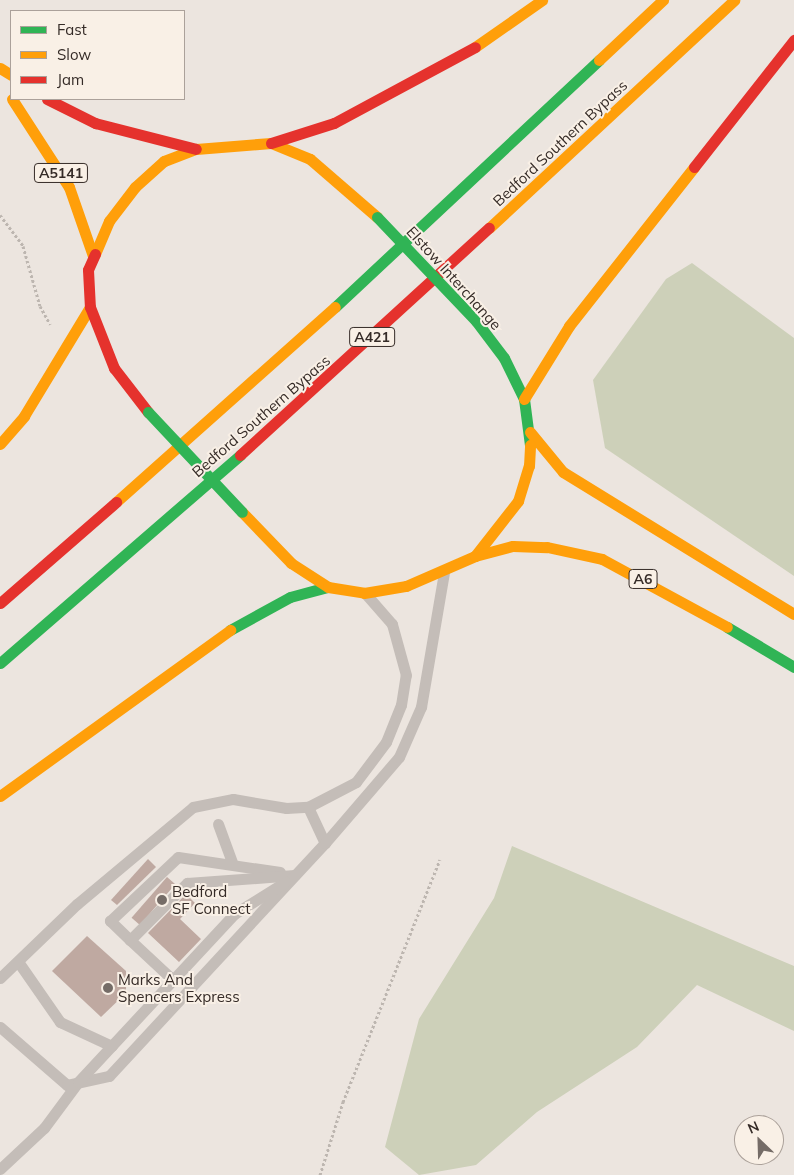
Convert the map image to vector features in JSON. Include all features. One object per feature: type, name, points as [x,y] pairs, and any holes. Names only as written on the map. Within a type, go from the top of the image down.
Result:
[{"type":"main road","points":[[270,143],[334,123],[390,96],[457,59],[542,0]]},
{"type":"main road","name":"Bedford Southern Bypass","points":[[0,603],[271,367],[663,0]]},
{"type":"main road","name":"Bedford Southern Bypass","points":[[0,663],[305,399],[734,0]]},
{"type":"main road","points":[[524,399],[569,326],[794,40]]},
{"type":"main road","name":"A5141","points":[[13,100],[69,186],[93,256]]},
{"type":"main road","points":[[49,100],[95,124],[196,149]]},
{"type":"main road","name":"Elstow Interchange","points":[[270,143],[310,159],[377,217],[476,321],[504,358],[524,399],[530,432],[529,466],[518,501],[475,556],[444,573],[406,586],[364,593],[328,587],[291,562],[242,512],[148,412],[114,368],[90,307],[88,270],[93,256],[109,221],[135,187],[164,161],[196,149],[270,143]]},
{"type":"main road","points":[[0,444],[24,416],[90,307]]},
{"type":"main road","points":[[530,432],[563,472],[794,614]]},
{"type":"main road","name":"A6","points":[[475,556],[513,546],[547,547],[602,559],[669,592],[794,667]]},
{"type":"main road","points":[[0,796],[244,620],[290,597],[328,587]]},
{"type":"lane","points":[[0,1027],[67,1085],[109,1076],[297,875],[399,757],[421,707],[444,573]]},
{"type":"lane","points":[[0,978],[18,963],[77,904],[192,807],[233,799],[286,808],[308,807],[356,782],[386,742],[401,705],[406,675],[392,624],[364,593]]},
{"type":"lane","points":[[308,807],[326,843]]},
{"type":"lane","points":[[218,824],[232,862]]},
{"type":"lane","points":[[173,980],[110,921],[178,857],[232,862],[297,875]]},
{"type":"lane","points":[[130,940],[187,883],[297,875]]},
{"type":"lane","points":[[0,1169],[44,1128],[78,1082],[234,914],[297,875]]},
{"type":"lane","points":[[18,963],[60,1022],[112,1046]]},
{"type":"path","points":[[0,214],[23,246],[40,306]]},
{"type":"path","points":[[320,1175],[343,1102],[440,860]]},
{"type":"green space","points":[[692,263],[794,338],[794,576],[605,448],[593,380],[666,279]]},
{"type":"green space","points":[[512,846],[794,966],[794,1031],[697,985],[637,1047],[537,1112],[476,1165],[419,1175],[385,1147],[419,1019],[494,898]]},
{"type":"building","points":[[148,859],[156,867],[117,905],[111,900]]},
{"type":"building","points":[[167,877],[175,884],[140,925],[132,918]]},
{"type":"building","points":[[186,894],[195,903],[180,919],[201,939],[179,962],[148,933]]},
{"type":"building","points":[[87,936],[126,971],[126,993],[101,1017],[52,971]]},
{"type":"traffic: fast","points":[[335,307],[599,60]]},
{"type":"traffic: fast","points":[[377,217],[476,321]]},
{"type":"traffic: fast","points":[[476,321],[504,358],[524,399],[530,445]]},
{"type":"traffic: fast","points":[[148,412],[242,512]]},
{"type":"traffic: fast","points":[[0,663],[240,455]]},
{"type":"traffic: fast","points":[[230,630],[290,597],[328,587]]},
{"type":"traffic: fast","points":[[727,627],[794,667]]},
{"type":"traffic: slow","points":[[475,47],[542,0]]},
{"type":"traffic: slow","points":[[599,60],[663,0]]},
{"type":"traffic: slow","points":[[489,228],[734,0]]},
{"type":"traffic: slow","points":[[0,68],[10,74]]},
{"type":"traffic: slow","points":[[13,100],[69,187],[93,256]]},
{"type":"traffic: slow","points":[[95,254],[109,221],[135,187],[164,161],[196,149],[271,143],[310,159],[377,217]]},
{"type":"traffic: slow","points":[[524,399],[569,326],[694,167]]},
{"type":"traffic: slow","points":[[0,444],[24,416],[90,307]]},
{"type":"traffic: slow","points":[[116,502],[335,307]]},
{"type":"traffic: slow","points":[[530,432],[563,472],[794,614]]},
{"type":"traffic: slow","points":[[242,512],[291,563],[328,587],[364,593],[406,586],[475,556],[518,501],[529,466],[530,445]]},
{"type":"traffic: slow","points":[[475,556],[513,546],[547,547],[602,559],[727,627]]},
{"type":"traffic: slow","points":[[0,796],[230,630]]},
{"type":"traffic: jam","points":[[694,167],[794,40]]},
{"type":"traffic: jam","points":[[271,143],[334,123],[475,47]]},
{"type":"traffic: jam","points":[[49,100],[95,123],[196,149]]},
{"type":"traffic: jam","points":[[240,455],[489,228]]},
{"type":"traffic: jam","points":[[95,254],[88,270],[90,307],[114,368],[148,412]]},
{"type":"traffic: jam","points":[[0,603],[116,502]]},
{"type":"place","name":"Bedford SF Connect","points":[[162,900]]},
{"type":"place","name":"Marks And Spencers Express","points":[[108,988]]}]
